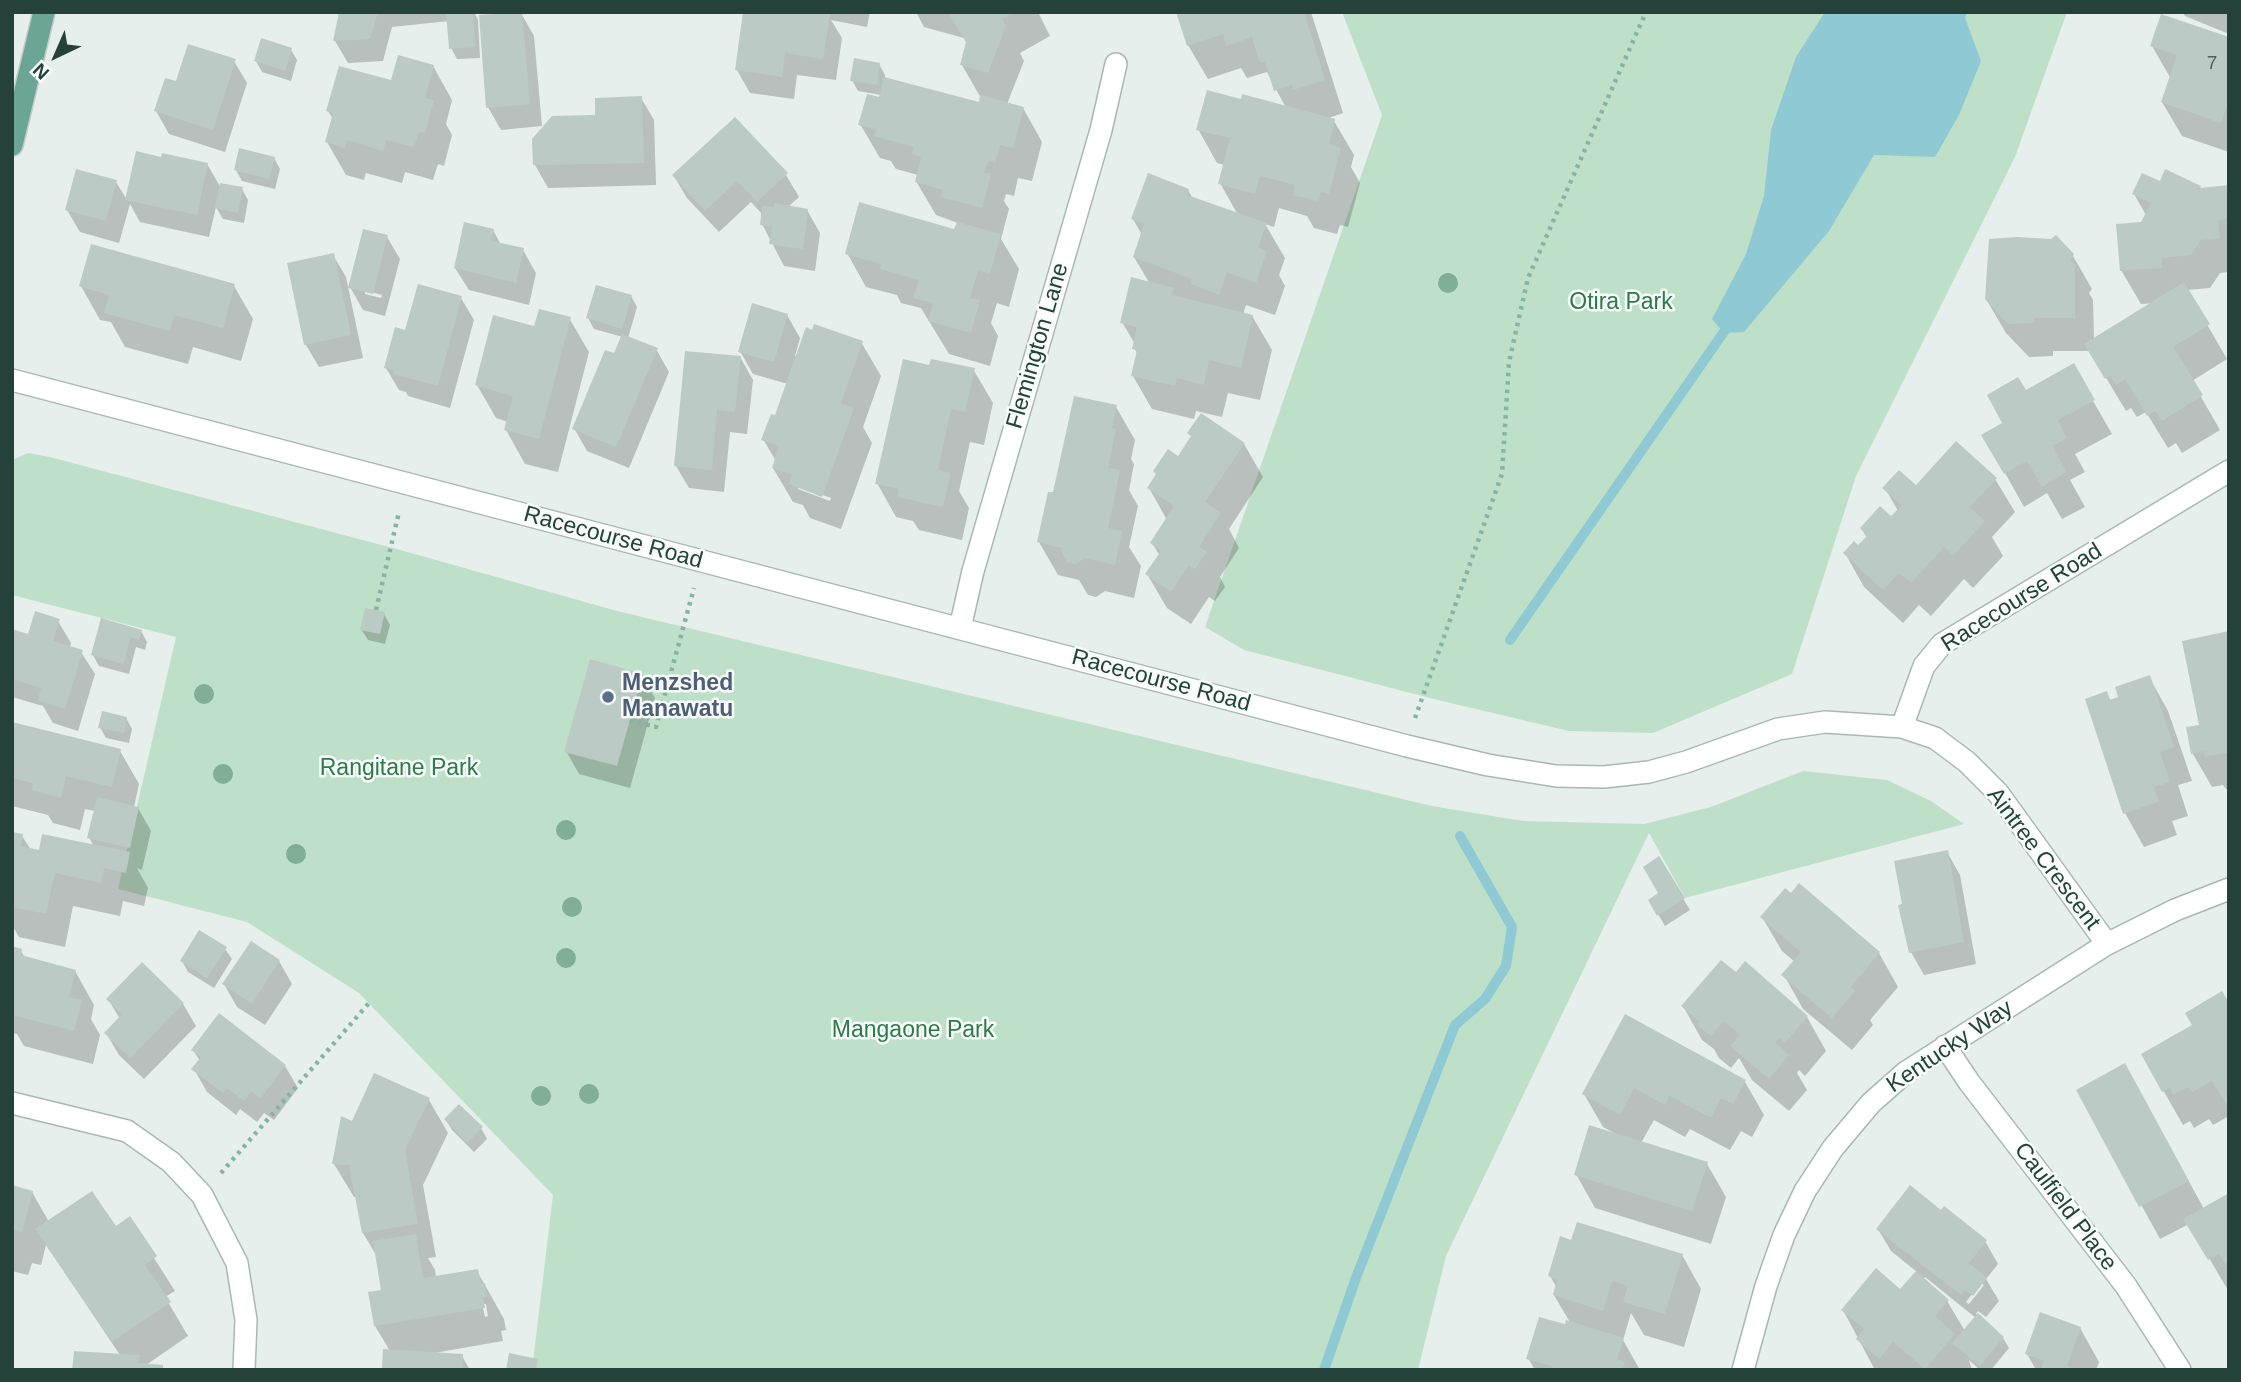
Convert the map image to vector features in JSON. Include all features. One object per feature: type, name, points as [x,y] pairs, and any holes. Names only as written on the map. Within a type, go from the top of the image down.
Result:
[{"type":"main road","points":[[12,145],[44,12]]},
{"type":"street","name":"Flemington Lane","points":[[960,628],[973,570],[1101,130],[1116,64]]},
{"type":"street","name":"Racecourse Road","points":[[12,380],[1407,746],[1488,765],[1542,774],[1604,777],[1662,769],[1778,729],[1825,722],[1861,722],[1902,727],[1924,666],[1942,644],[2229,471]]},
{"type":"street","name":"Aintree Crescent","points":[[1902,727],[1936,738],[1967,762],[1998,793],[2107,944],[2175,910],[2229,889]]},
{"type":"street","name":"Kentucky Way","points":[[1743,1370],[1766,1286],[1784,1235],[1805,1191],[1833,1148],[1871,1103],[1906,1072],[2107,944]]},
{"type":"street","name":"Caulfield Place","points":[[1945,1046],[1969,1082],[2126,1286],[2180,1370]]},
{"type":"street","points":[[12,1103],[127,1131],[171,1162],[202,1195],[237,1263],[246,1320],[244,1370]]},
{"type":"path","points":[[1407,746],[1438,649],[1502,474],[1509,362],[1528,278],[1646,12]]},
{"type":"path","points":[[376,610],[405,483]]},
{"type":"path","points":[[630,720],[656,727],[701,561]]},
{"type":"path","points":[[202,1195],[369,1003]]},
{"type":"green space","name":"Otira Park","points":[[1342,12],[2067,12],[2015,157],[1856,476],[1792,674],[1653,733],[1569,731],[1244,650],[1205,627],[1382,115]]},
{"type":"green space","name":"Mangaone Park","points":[[28,453],[404,551],[617,611],[1432,806],[1523,821],[1644,824],[1711,807],[1803,771],[1887,780],[1931,801],[1964,824],[1685,898],[1649,833],[1446,1256],[1418,1370],[532,1370],[553,1195],[359,993],[247,922],[118,889],[176,637],[12,595],[12,460]]},
{"type":"water","points":[[1825,12],[1967,12],[1965,18],[1981,61],[1959,115],[1935,157],[1874,155],[1829,231],[1744,332],[1724,333],[1712,319],[1746,254],[1764,196],[1771,130],[1796,57]]},
{"type":"building","points":[[339,12],[378,12],[370,39],[333,41]]},
{"type":"building","points":[[446,12],[473,12],[475,47],[449,49]]},
{"type":"building","points":[[522,12],[530,104],[486,108],[479,15]]},
{"type":"building","points":[[743,12],[830,14],[823,59],[785,53],[782,77],[735,70]]},
{"type":"building","points":[[948,12],[1014,12],[1002,19],[1006,26],[988,73],[960,65],[966,42]]},
{"type":"building","points":[[1176,12],[1304,12],[1325,80],[1293,90],[1292,85],[1274,91],[1265,62],[1260,63],[1252,37],[1226,46],[1223,34],[1187,46]]},
{"type":"building","points":[[2161,14],[2229,37],[2229,100],[2221,123],[2161,102],[2177,55],[2150,46]]},
{"type":"building","points":[[261,38],[292,48],[285,71],[254,61]]},
{"type":"building","points":[[188,44],[236,59],[213,130],[154,111],[165,78],[176,81]]},
{"type":"building","points":[[398,55],[434,65],[425,98],[434,100],[425,133],[419,132],[414,147],[386,140],[383,151],[347,140],[345,148],[325,142],[333,113],[326,111],[339,66],[391,80]]},
{"type":"building","points":[[854,58],[880,63],[877,85],[850,81]]},
{"type":"building","points":[[884,77],[979,102],[980,95],[1024,107],[1013,148],[1000,145],[995,163],[988,161],[984,173],[991,174],[982,208],[941,197],[943,190],[915,182],[921,157],[912,154],[914,147],[874,136],[876,129],[858,125],[867,94],[879,97]]},
{"type":"building","points":[[1207,90],[1241,99],[1242,94],[1335,119],[1329,144],[1341,148],[1329,194],[1321,192],[1318,201],[1293,195],[1295,185],[1260,176],[1255,194],[1218,184],[1230,138],[1196,130]]},
{"type":"building","points":[[642,96],[644,163],[533,165],[532,139],[552,116],[595,115],[595,98]]},
{"type":"building","points":[[735,117],[788,173],[757,202],[737,181],[705,211],[672,175]]},
{"type":"building","points":[[239,148],[275,157],[269,179],[234,170]]},
{"type":"building","points":[[136,151],[161,157],[162,153],[208,163],[197,215],[125,200]]},
{"type":"building","points":[[76,169],[117,180],[106,221],[65,210]]},
{"type":"building","points":[[2165,169],[2201,186],[2200,188],[2229,185],[2229,219],[2218,220],[2220,238],[2201,240],[2191,255],[2162,258],[2162,268],[2120,271],[2116,224],[2141,222],[2151,203],[2132,194],[2142,173],[2160,181]]},
{"type":"building","points":[[1148,173],[1189,189],[1187,195],[1267,223],[1258,247],[1267,251],[1256,283],[1227,272],[1219,295],[1191,284],[1192,279],[1133,257],[1144,224],[1131,219]]},
{"type":"building","points":[[220,183],[243,187],[238,213],[215,208]]},
{"type":"building","points":[[859,202],[954,229],[957,222],[1001,234],[990,274],[978,270],[970,298],[980,300],[971,333],[928,321],[933,303],[913,298],[919,280],[880,269],[881,264],[845,254]]},
{"type":"building","points":[[774,203],[808,209],[803,249],[769,244],[772,227],[760,225],[762,206],[774,207]]},
{"type":"building","points":[[464,222],[494,229],[491,241],[524,248],[516,283],[454,268]]},
{"type":"building","points":[[363,229],[388,235],[373,294],[348,288]]},
{"type":"building","points":[[2056,235],[2074,254],[2070,260],[2075,264],[2075,318],[2034,318],[2034,323],[2008,324],[1985,299],[1989,239],[2051,239]]},
{"type":"building","points":[[91,244],[235,284],[223,328],[174,315],[170,331],[104,313],[109,295],[79,286]]},
{"type":"building","points":[[334,253],[351,335],[304,345],[287,263]]},
{"type":"building","points":[[1131,277],[1174,288],[1172,295],[1253,315],[1241,368],[1209,360],[1204,385],[1177,378],[1175,386],[1131,376],[1137,350],[1132,349],[1137,327],[1120,323]]},
{"type":"building","points":[[2184,282],[2210,324],[2173,347],[2203,395],[2162,421],[2155,411],[2147,416],[2125,379],[2116,385],[2110,375],[2105,379],[2084,344]]},
{"type":"building","points":[[418,284],[462,296],[438,386],[393,374],[394,370],[384,368],[395,327],[405,330]]},
{"type":"building","points":[[596,285],[632,295],[622,329],[586,318]]},
{"type":"building","points":[[752,303],[788,314],[774,362],[738,352]]},
{"type":"building","points":[[539,309],[571,317],[539,439],[504,430],[513,396],[475,385],[493,315],[534,326]]},
{"type":"building","points":[[814,324],[863,341],[841,403],[854,408],[822,497],[789,484],[792,475],[772,468],[779,446],[761,440],[771,414],[775,415],[806,327],[812,330]]},
{"type":"building","points":[[622,334],[658,348],[616,447],[572,429],[605,350],[614,353]]},
{"type":"building","points":[[685,351],[741,356],[735,412],[717,410],[712,470],[674,466]]},
{"type":"building","points":[[903,359],[929,365],[931,359],[975,368],[965,412],[951,409],[938,470],[951,473],[943,507],[897,497],[899,489],[875,484]]},
{"type":"building","points":[[2074,363],[2095,400],[2058,420],[2067,438],[2052,446],[2067,472],[2042,487],[2027,461],[2004,474],[1981,435],[2002,423],[1987,395],[2018,377],[2026,390]]},
{"type":"building","points":[[1074,396],[1117,405],[1112,428],[1116,429],[1108,468],[1120,470],[1108,528],[1122,531],[1115,565],[1085,558],[1076,564],[1067,562],[1062,548],[1037,542],[1048,492],[1053,492]]},
{"type":"building","points":[[1201,413],[1245,443],[1205,502],[1221,513],[1199,547],[1207,552],[1195,569],[1189,565],[1171,592],[1145,574],[1161,551],[1150,543],[1174,506],[1147,488],[1156,474],[1153,471],[1168,449],[1178,456],[1191,436],[1187,433]]},
{"type":"building","points":[[1956,441],[1997,478],[1970,507],[1985,521],[1953,556],[1944,547],[1911,583],[1899,573],[1883,590],[1843,553],[1854,541],[1858,545],[1867,536],[1860,528],[1880,506],[1891,516],[1902,505],[1882,488],[1899,470],[1916,485]]},
{"type":"building","points":[[365,608],[385,612],[380,634],[360,630]]},
{"type":"building","points":[[35,611],[60,619],[53,641],[83,650],[65,709],[38,701],[41,688],[12,679],[12,629],[28,634]]},
{"type":"building","points":[[101,618],[142,630],[139,640],[130,637],[124,664],[91,655]]},
{"type":"building","points":[[2229,631],[2229,752],[2205,757],[2204,751],[2191,754],[2186,727],[2199,725],[2182,641]]},
{"type":"building","name":"Menzshed Manawatu","points":[[590,659],[643,674],[617,766],[564,752]]},
{"type":"building","points":[[2150,675],[2174,747],[2160,752],[2170,782],[2154,787],[2159,801],[2123,814],[2085,699],[2107,691],[2110,700],[2118,697],[2115,687]]},
{"type":"building","points":[[102,711],[127,717],[124,733],[98,728]]},
{"type":"building","points":[[12,722],[121,749],[112,787],[66,776],[61,798],[32,790],[33,783],[12,778]]},
{"type":"building","points":[[97,797],[139,807],[130,848],[87,838]]},
{"type":"building","points":[[12,832],[23,834],[21,846],[39,850],[42,834],[130,852],[126,873],[104,868],[101,883],[55,873],[46,914],[12,907]]},
{"type":"building","points":[[1948,850],[1964,942],[1909,953],[1898,905],[1902,904],[1894,861]]},
{"type":"building","points":[[1659,856],[1685,898],[1657,916],[1648,900],[1658,893],[1643,867]]},
{"type":"building","points":[[1799,883],[1880,952],[1851,987],[1855,991],[1832,1018],[1781,975],[1801,952],[1760,917],[1785,888],[1791,893]]},
{"type":"building","points":[[199,930],[227,947],[207,978],[180,961]]},
{"type":"building","points":[[251,941],[280,960],[252,1004],[222,984]]},
{"type":"building","points":[[12,946],[22,949],[21,955],[76,970],[69,997],[82,1000],[74,1031],[12,1015]]},
{"type":"building","points":[[1721,960],[1736,972],[1745,961],[1808,1016],[1785,1043],[1779,1038],[1775,1043],[1789,1055],[1769,1079],[1730,1046],[1740,1035],[1724,1021],[1711,1036],[1697,1025],[1700,1022],[1681,1006]]},
{"type":"building","points":[[142,962],[184,1003],[130,1058],[104,1033],[122,1014],[106,999]]},
{"type":"building","points":[[2222,991],[2229,1003],[2229,1109],[2212,1081],[2192,1092],[2189,1087],[2173,1095],[2170,1088],[2162,1092],[2141,1054],[2192,1025],[2185,1013]]},
{"type":"building","points":[[219,1013],[286,1065],[260,1099],[251,1091],[244,1101],[227,1088],[223,1093],[191,1069],[201,1057],[191,1050]]},
{"type":"building","points":[[1625,1014],[1746,1080],[1733,1104],[1721,1098],[1711,1118],[1670,1096],[1665,1105],[1634,1088],[1620,1115],[1582,1094]]},
{"type":"building","points":[[2125,1063],[2189,1181],[2139,1207],[2076,1090]]},
{"type":"building","points":[[374,1073],[430,1098],[405,1150],[418,1224],[362,1233],[349,1165],[332,1164],[341,1116],[352,1121]]},
{"type":"building","points":[[459,1104],[483,1127],[467,1143],[444,1119]]},
{"type":"building","points":[[1589,1125],[1708,1162],[1692,1211],[1574,1175]]},
{"type":"building","points":[[12,1185],[33,1191],[22,1232],[12,1230]]},
{"type":"building","points":[[1910,1185],[1941,1210],[1944,1206],[1987,1240],[1969,1263],[1987,1278],[1973,1296],[1965,1290],[1961,1295],[1876,1229]]},
{"type":"building","points":[[92,1191],[116,1226],[130,1216],[157,1256],[145,1265],[171,1302],[112,1342],[35,1229]]},
{"type":"building","points":[[2229,1193],[2229,1261],[2225,1264],[2219,1254],[2208,1260],[2183,1219]]},
{"type":"building","points":[[1577,1222],[1683,1254],[1665,1314],[1623,1302],[1628,1286],[1612,1281],[1603,1311],[1553,1295],[1557,1279],[1548,1276],[1560,1236],[1571,1240]]},
{"type":"building","points":[[416,1234],[423,1278],[478,1269],[481,1284],[485,1283],[485,1308],[374,1326],[368,1292],[381,1290],[373,1241]]},
{"type":"building","points":[[1876,1268],[1900,1289],[1916,1271],[1949,1300],[1935,1316],[1955,1334],[1925,1369],[1893,1342],[1879,1359],[1856,1339],[1864,1329],[1841,1310]]},
{"type":"building","points":[[2040,1312],[2081,1327],[2067,1366],[2077,1370],[2041,1370],[2044,1361],[2025,1354]]},
{"type":"building","points":[[1978,1313],[2004,1337],[1980,1366],[1952,1343]]},
{"type":"building","points":[[1539,1317],[1565,1324],[1566,1320],[1624,1338],[1617,1359],[1625,1362],[1622,1370],[1551,1370],[1552,1366],[1526,1359]]},
{"type":"building","points":[[383,1349],[463,1354],[462,1370],[382,1370]]},
{"type":"building","points":[[74,1351],[140,1355],[139,1363],[163,1365],[163,1370],[72,1370]]},
{"type":"building","points":[[509,1353],[538,1359],[536,1370],[506,1370]]},
{"type":"waterway","points":[[1510,640],[1730,323]]},
{"type":"waterway","points":[[1324,1370],[1357,1275],[1455,1025],[1485,999],[1506,966],[1512,927],[1460,836]]},
{"type":"place","name":"Menzshed Manawatu","points":[[608,697]]},
{"type":"park label","name":"Rangitane Park","points":[[399,769]]}]
